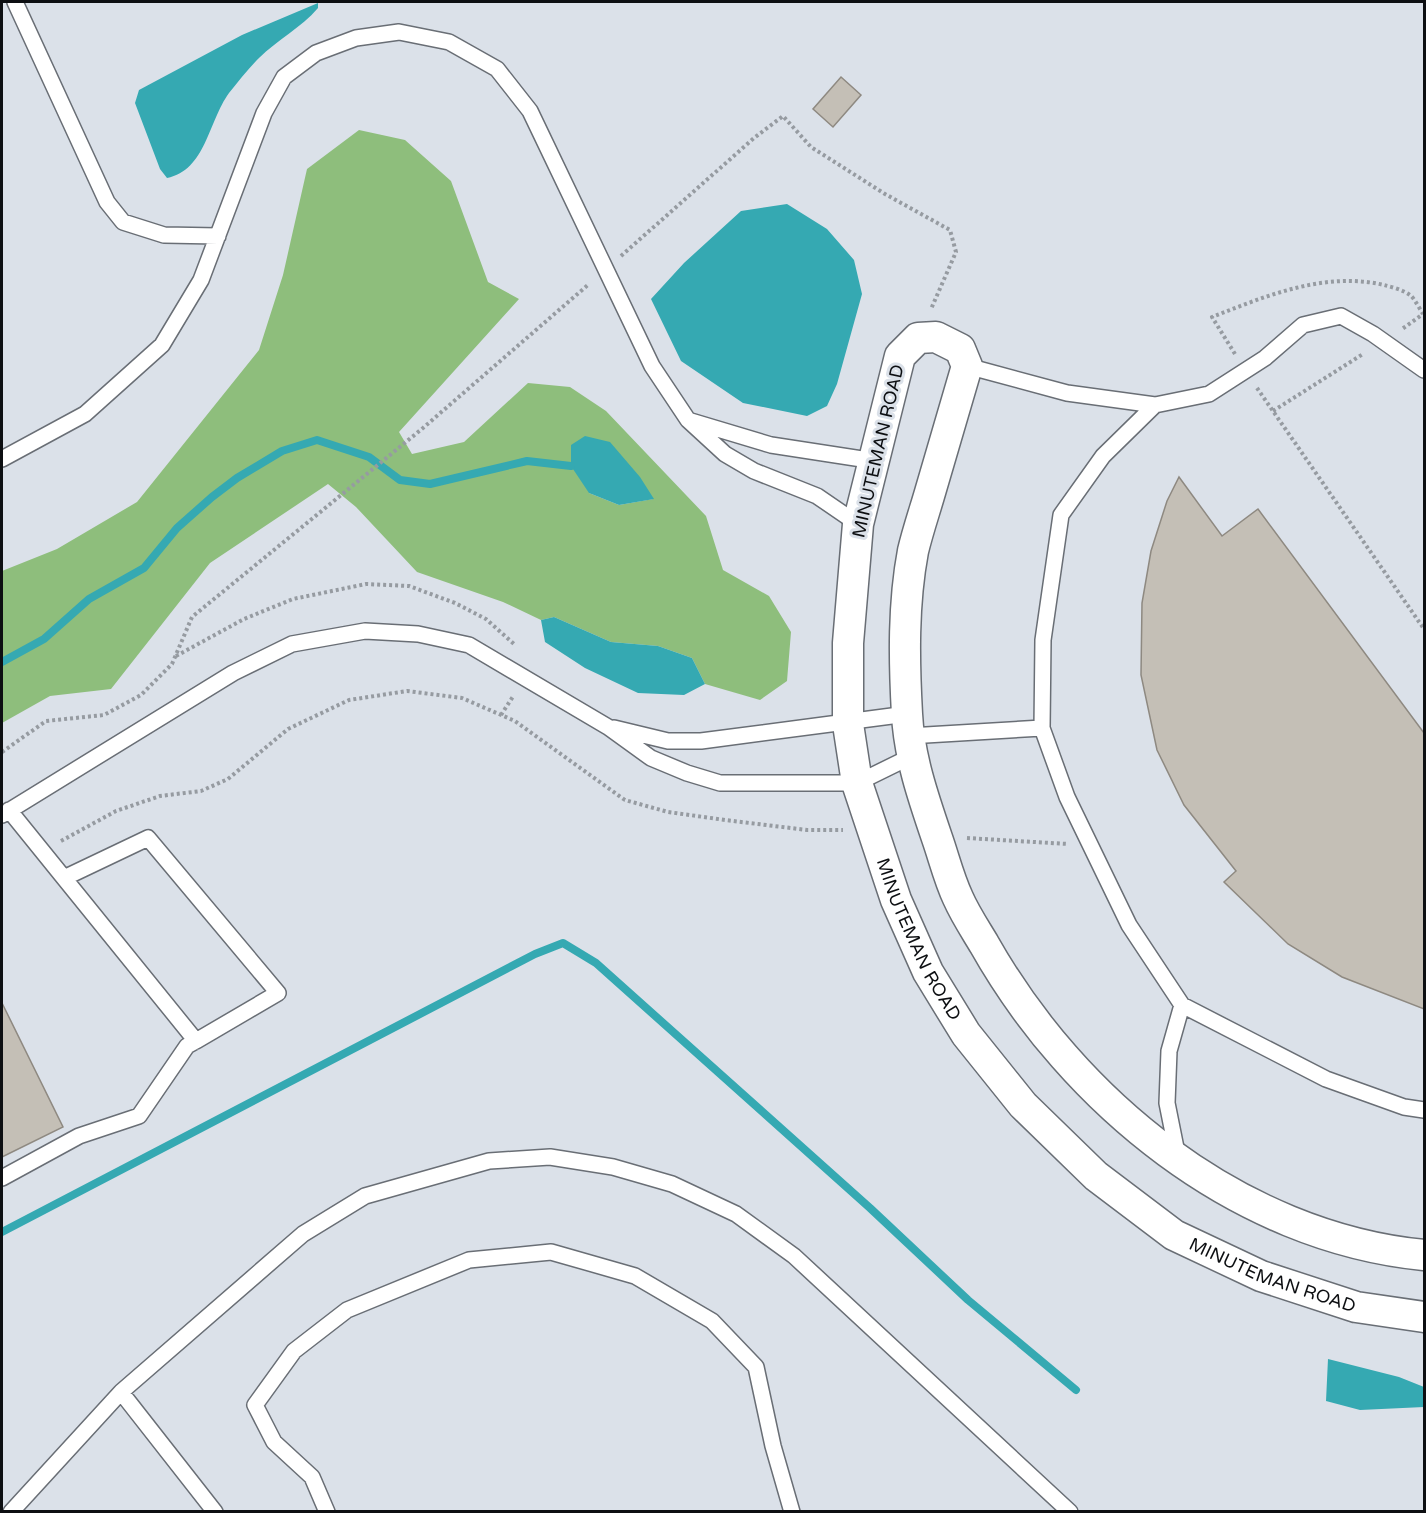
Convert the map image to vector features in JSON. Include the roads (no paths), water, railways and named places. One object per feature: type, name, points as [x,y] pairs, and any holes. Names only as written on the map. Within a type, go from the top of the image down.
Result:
[{"type":"street","name":"MINUTEMAN ROAD","points":[[967,366],[960,349],[936,337],[918,338],[900,356],[858,524],[848,643],[848,724],[857,783],[896,900],[928,972],[966,1034],[1023,1104],[1096,1176],[1174,1234],[1261,1276],[1356,1307],[1425,1317]]},
{"type":"street","points":[[967,366],[914,550],[905,619],[909,735],[936,836],[958,898],[1005,982],[1051,1042],[1107,1103],[1209,1179],[1266,1209],[1329,1235],[1401,1252],[1425,1255]]},
{"type":"lane","points":[[15,2],[107,202],[123,222],[164,235],[218,236]]},
{"type":"lane","points":[[2,459],[85,414],[162,345],[201,280],[264,113],[284,77],[316,53],[356,38],[399,32],[449,42],[497,69],[530,111],[651,366],[688,420],[725,454],[754,471],[817,496],[858,524]]},
{"type":"lane","points":[[967,366],[1067,393],[1155,405],[1209,394],[1266,358],[1303,325],[1341,316],[1373,334],[1425,370]]},
{"type":"lane","points":[[1155,405],[1103,456],[1061,515],[1043,640],[1042,728],[1067,797],[1129,925],[1182,1005],[1326,1079],[1404,1107],[1425,1110]]},
{"type":"lane","points":[[688,420],[771,445],[875,460]]},
{"type":"lane","points":[[196,1041],[42,851],[5,813],[233,673],[292,644],[329,636],[365,632],[418,634],[469,645],[608,727],[651,758],[687,773],[720,783],[857,783],[909,735]]},
{"type":"lane","points":[[608,727],[668,741],[701,741],[848,724],[909,735],[1042,728]]},
{"type":"lane","points":[[2,1178],[79,1136],[138,1116],[188,1046],[278,993],[148,838],[64,878]]},
{"type":"lane","points":[[1179,1158],[1167,1103],[1169,1051],[1182,1005]]},
{"type":"lane","points":[[11,1512],[121,1392],[303,1234],[365,1196],[489,1161],[550,1157],[613,1167],[672,1184],[736,1214],[794,1256],[1070,1512]]},
{"type":"lane","points":[[327,1512],[312,1477],[274,1442],[255,1406],[294,1351],[347,1310],[469,1260],[551,1252],[636,1276],[712,1321],[756,1367],[773,1446],[792,1512]]},
{"type":"lane","points":[[121,1392],[215,1512]]},
{"type":"water","points":[[318,3],[318,8],[311,15],[273,45],[247,71],[222,105],[198,155],[180,173],[167,178],[160,169],[135,103],[139,90],[242,35]]},
{"type":"water","points":[[787,204],[827,229],[854,260],[862,294],[837,384],[827,406],[807,416],[743,403],[681,361],[651,299],[684,263],[741,211]]},
{"type":"water","points":[[585,436],[610,442],[640,477],[654,499],[619,505],[589,493],[571,466],[571,445]]},
{"type":"water","points":[[554,617],[611,642],[658,646],[692,658],[705,684],[684,695],[638,693],[585,668],[545,642],[541,620]]},
{"type":"water","points":[[1328,1359],[1399,1377],[1424,1387],[1424,1407],[1360,1410],[1326,1401]]},
{"type":"waterway","points":[[2,662],[44,639],[89,599],[144,568],[177,528],[212,497],[237,478],[282,451],[317,440],[369,457],[400,480],[430,484],[527,461],[571,466]]},
{"type":"waterway","points":[[2,1232],[535,954],[563,943],[596,963],[870,1208],[968,1300],[1076,1390]]}]
